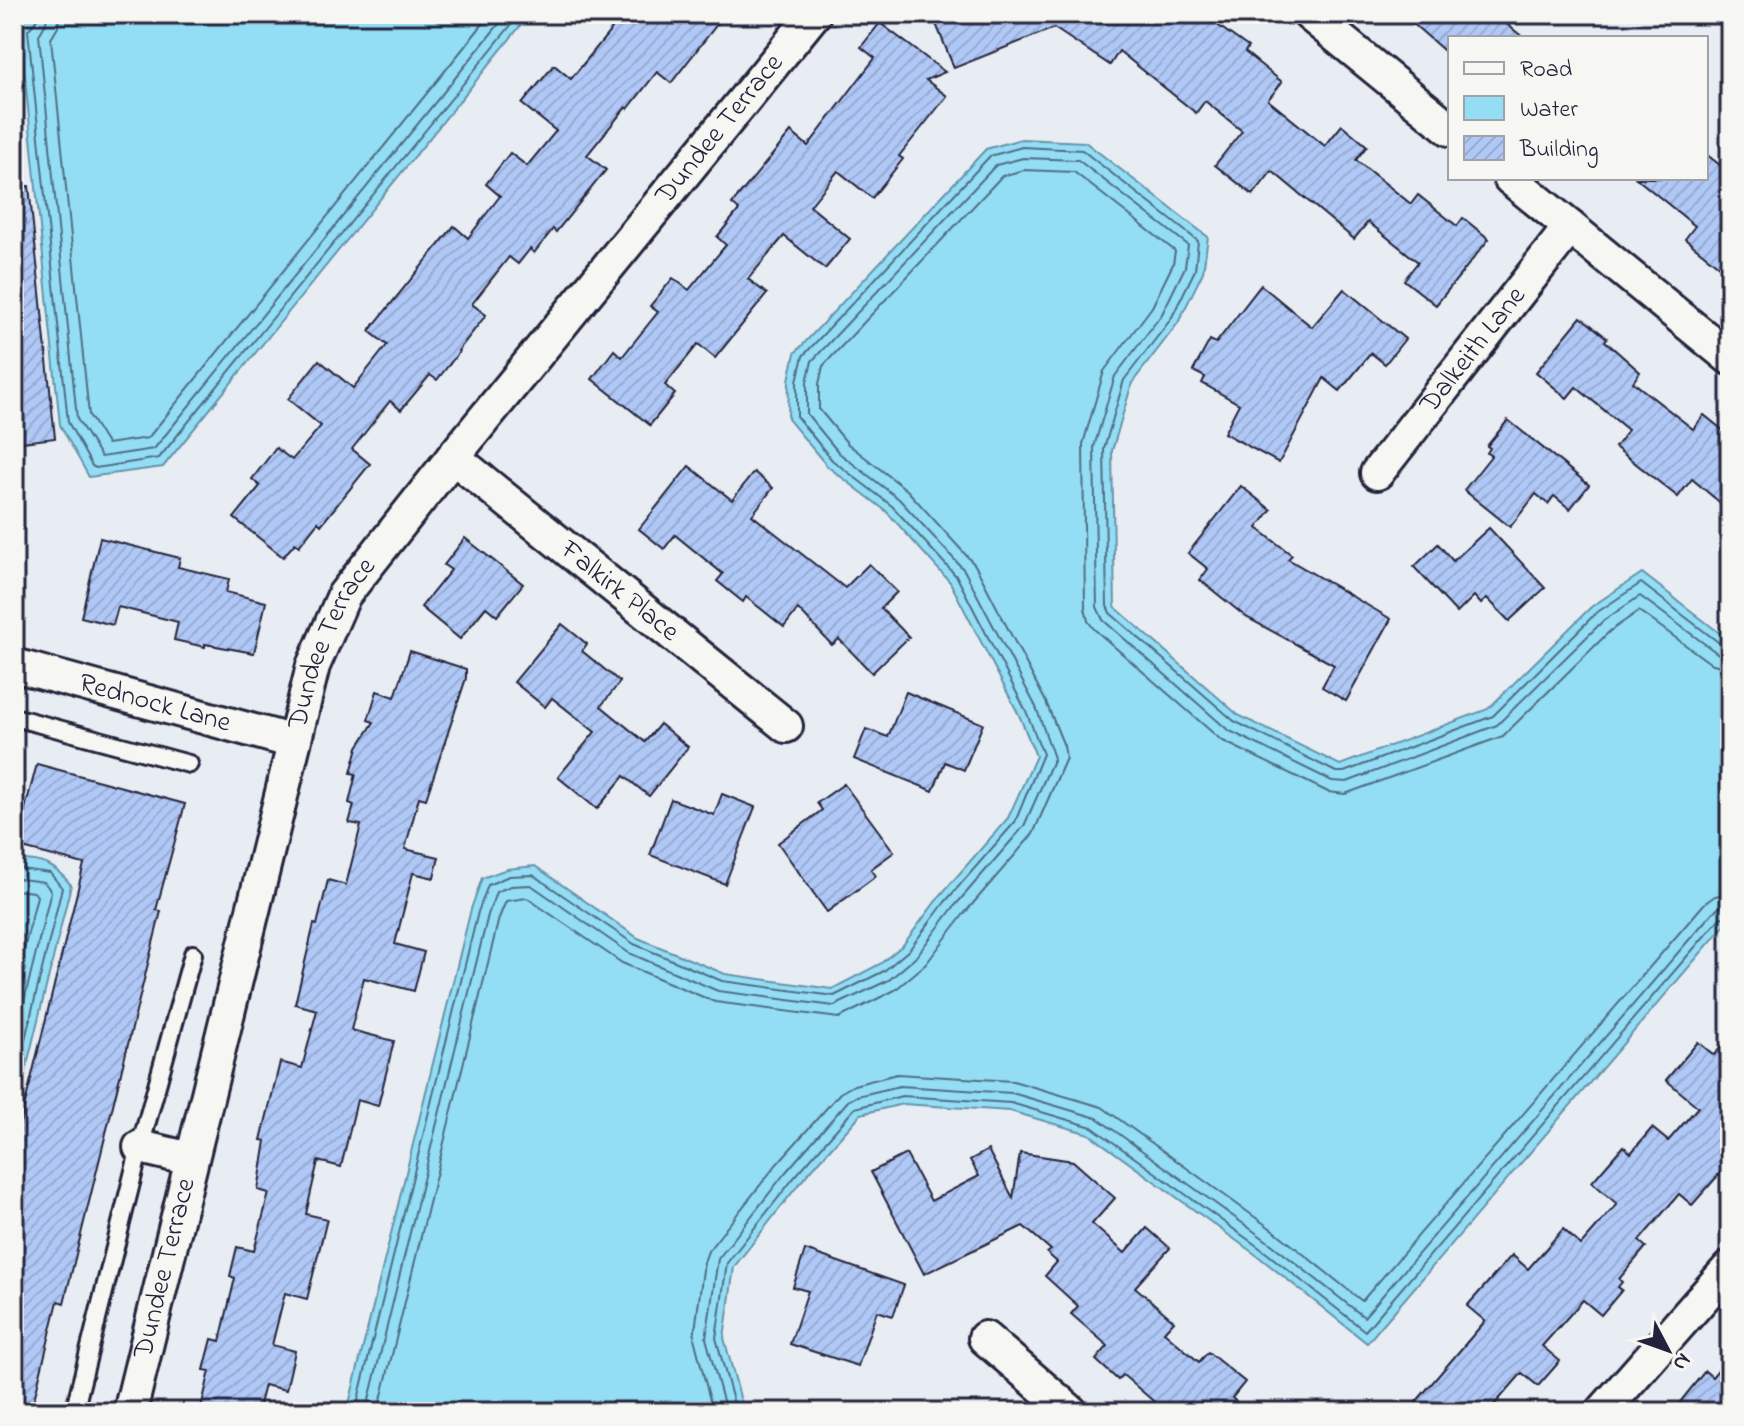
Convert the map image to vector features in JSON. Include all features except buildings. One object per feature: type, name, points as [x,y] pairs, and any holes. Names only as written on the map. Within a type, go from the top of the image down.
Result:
[{"type":"street","name":"Dundee Terrace","points":[[130,1412],[313,666],[344,595],[814,14]]},
{"type":"street","points":[[1309,14],[1448,127]]},
{"type":"street","points":[[1512,180],[1730,358]]},
{"type":"street","name":"Dalkeith Lane","points":[[1377,473],[1570,227]]},
{"type":"street","name":"Falkirk Place","points":[[453,457],[786,726]]},
{"type":"street","name":"Rednock Lane","points":[[14,665],[294,742]]},
{"type":"street","points":[[140,1147],[191,1159]]},
{"type":"street","points":[[1602,1412],[1730,1267]]},
{"type":"street","points":[[985,1338],[1071,1412]]},
{"type":"lane","points":[[14,717],[189,764]]},
{"type":"lane","points":[[74,1412],[140,1147],[193,954]]},
{"type":"water","points":[[66,14],[530,14],[163,467],[89,477],[60,425],[19,19]]},
{"type":"water","points":[[1021,139],[1085,142],[1208,237],[1203,272],[1178,323],[1132,383],[1112,451],[1115,607],[1238,715],[1340,765],[1488,709],[1591,607],[1642,573],[1730,641],[1730,919],[1367,1343],[1259,1257],[1089,1134],[1010,1111],[903,1104],[861,1114],[799,1184],[734,1267],[724,1338],[744,1412],[347,1412],[471,909],[482,878],[507,869],[535,866],[638,938],[725,974],[832,989],[880,964],[903,945],[939,897],[1008,818],[1036,756],[1019,715],[950,582],[886,511],[827,466],[788,419],[789,380],[795,353],[986,149]]},
{"type":"water","points":[[14,860],[47,864],[71,885],[14,1118]]}]
